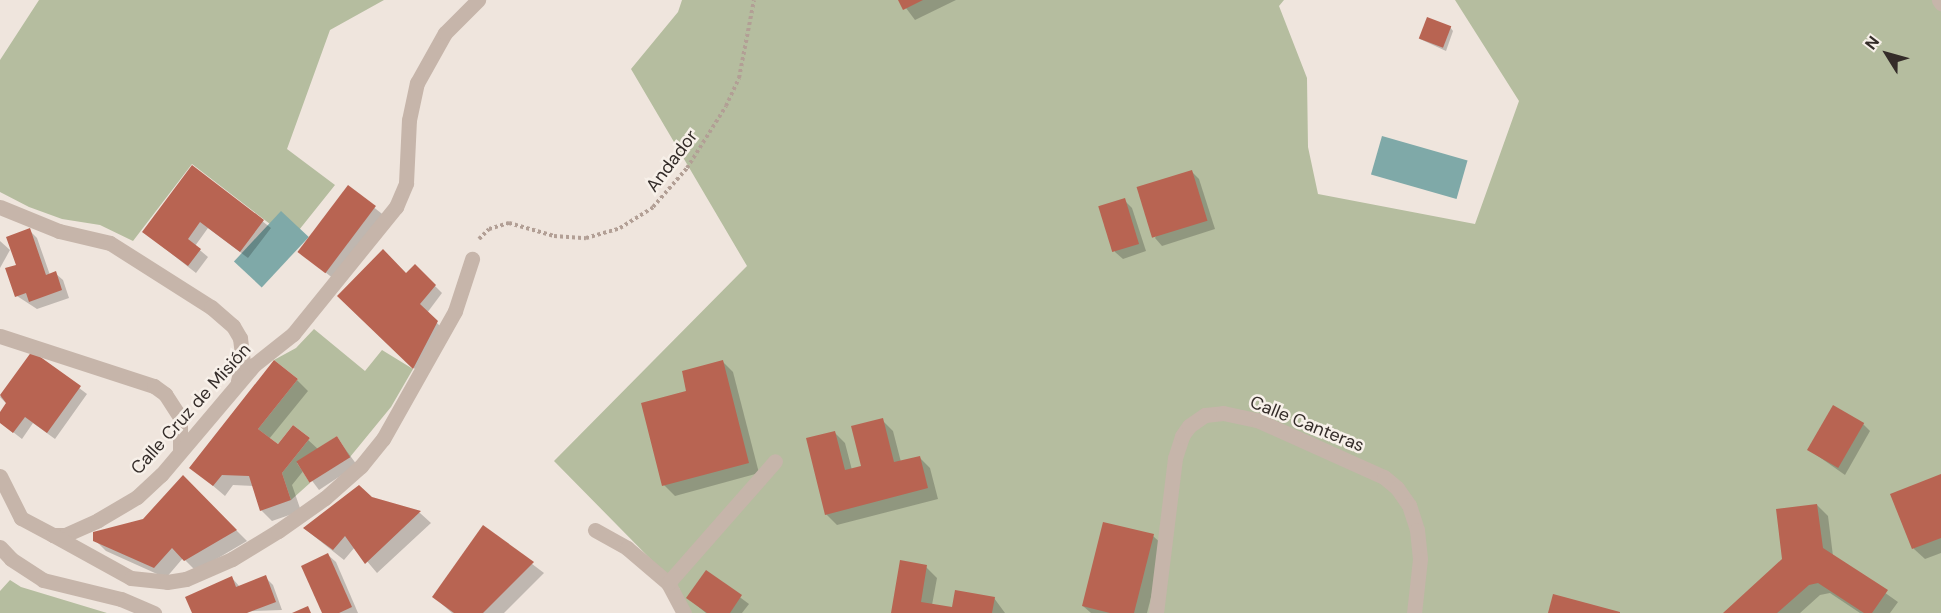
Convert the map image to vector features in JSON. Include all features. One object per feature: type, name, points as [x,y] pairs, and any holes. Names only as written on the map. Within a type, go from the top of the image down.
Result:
[{"type":"street","name":"Calle Cruz de Misión","points":[[53,535],[65,535],[98,520],[137,497],[162,475],[180,450],[236,385],[273,348],[293,334],[396,207],[406,183],[409,120],[417,83],[445,33],[478,0]]},
{"type":"street","points":[[0,207],[59,231],[110,243],[211,307],[233,326],[240,338],[243,362],[236,385]]},
{"type":"street","points":[[0,476],[21,518],[131,578],[167,582],[186,579],[222,563],[278,531],[325,498],[360,466],[383,439],[455,311],[472,259]]},
{"type":"street","points":[[0,336],[160,390],[174,405],[180,417],[180,450]]},
{"type":"street","name":"Calle Canteras","points":[[1156,613],[1175,458],[1182,436],[1189,426],[1205,415],[1223,413],[1257,420],[1384,477],[1397,488],[1409,505],[1417,530],[1420,559],[1414,613]]},
{"type":"street","points":[[668,584],[775,461]]},
{"type":"street","points":[[595,530],[627,548],[668,584],[684,613]]},
{"type":"street","points":[[0,547],[19,566],[43,580],[122,599],[154,613]]},
{"type":"path","name":"Andador","points":[[472,259],[480,237],[499,225],[509,223],[554,236],[586,238],[620,228],[653,207],[687,168],[726,105],[739,78],[754,0]]},
{"type":"green space","points":[[39,0],[384,0],[330,30],[287,149],[335,185],[299,230],[270,224],[192,164],[133,241],[100,225],[62,219],[29,207],[0,192],[0,60]]},
{"type":"green space","points":[[682,0],[1284,0],[1279,6],[1307,78],[1308,147],[1318,194],[1475,224],[1519,101],[1455,0],[1941,0],[1941,613],[689,613],[679,588],[554,461],[747,266],[631,69],[678,12]]},
{"type":"green space","points":[[314,329],[365,371],[382,350],[413,369],[391,407],[350,457],[337,436],[297,463],[310,483],[291,500],[282,473],[310,438],[293,425],[278,444],[258,429],[298,379],[274,360],[296,348]]},
{"type":"green space","points":[[10,580],[21,587],[107,613],[0,613],[0,591]]},
{"type":"water","points":[[1382,136],[1468,161],[1457,199],[1371,174]]},
{"type":"water","points":[[281,211],[309,237],[262,287],[234,261]]},
{"type":"building","points":[[898,0],[923,0],[903,10]]},
{"type":"building","points":[[1427,17],[1451,26],[1443,48],[1419,38]]},
{"type":"building","points":[[192,165],[264,220],[240,252],[200,222],[188,239],[201,249],[188,266],[142,232]]},
{"type":"building","points":[[1192,170],[1207,221],[1152,238],[1137,187]]},
{"type":"building","points":[[348,185],[376,206],[325,273],[297,252]]},
{"type":"building","points":[[1125,198],[1139,244],[1112,252],[1098,206]]},
{"type":"building","points":[[30,228],[46,275],[56,271],[62,290],[29,302],[26,293],[15,297],[5,268],[16,265],[6,237]]},
{"type":"building","points":[[383,249],[406,273],[415,264],[436,285],[420,304],[438,321],[413,369],[337,296]]},
{"type":"building","points":[[32,351],[81,386],[47,433],[25,417],[13,433],[0,423],[0,412],[6,403],[0,395]]},
{"type":"building","points":[[274,360],[298,379],[258,429],[278,444],[293,425],[310,438],[282,473],[291,500],[260,511],[249,476],[222,475],[213,486],[189,468]]},
{"type":"building","points":[[723,360],[749,463],[662,486],[641,403],[686,391],[682,371]]},
{"type":"building","points":[[1833,405],[1864,423],[1838,468],[1807,450]]},
{"type":"building","points":[[883,418],[894,462],[920,456],[928,488],[825,515],[806,438],[835,431],[845,470],[861,466],[851,426]]},
{"type":"building","points":[[337,436],[350,457],[310,483],[296,461]]},
{"type":"building","points":[[1941,474],[1941,538],[1912,549],[1890,494]]},
{"type":"building","points":[[183,475],[237,530],[184,561],[172,548],[154,568],[93,541],[93,532],[143,519]]},
{"type":"building","points":[[359,485],[372,497],[421,511],[365,564],[345,536],[333,550],[303,528]]},
{"type":"building","points":[[1817,504],[1823,548],[1888,590],[1872,613],[1864,613],[1818,583],[1809,585],[1777,613],[1723,613],[1782,559],[1776,509]]},
{"type":"building","points":[[1103,522],[1154,534],[1134,613],[1110,613],[1082,606]]},
{"type":"building","points":[[483,525],[534,562],[483,613],[454,613],[432,597]]},
{"type":"building","points":[[328,553],[352,607],[339,613],[322,613],[301,566]]},
{"type":"building","points":[[900,560],[927,565],[921,602],[952,607],[955,590],[995,597],[992,613],[891,613]]},
{"type":"building","points":[[706,570],[742,595],[730,613],[707,613],[686,598]]},
{"type":"building","points":[[266,575],[276,602],[247,613],[192,613],[185,597],[232,576],[236,587]]},
{"type":"building","points":[[1553,594],[1620,612],[1620,613],[1548,613]]},
{"type":"building","points":[[308,606],[311,613],[292,613]]}]
